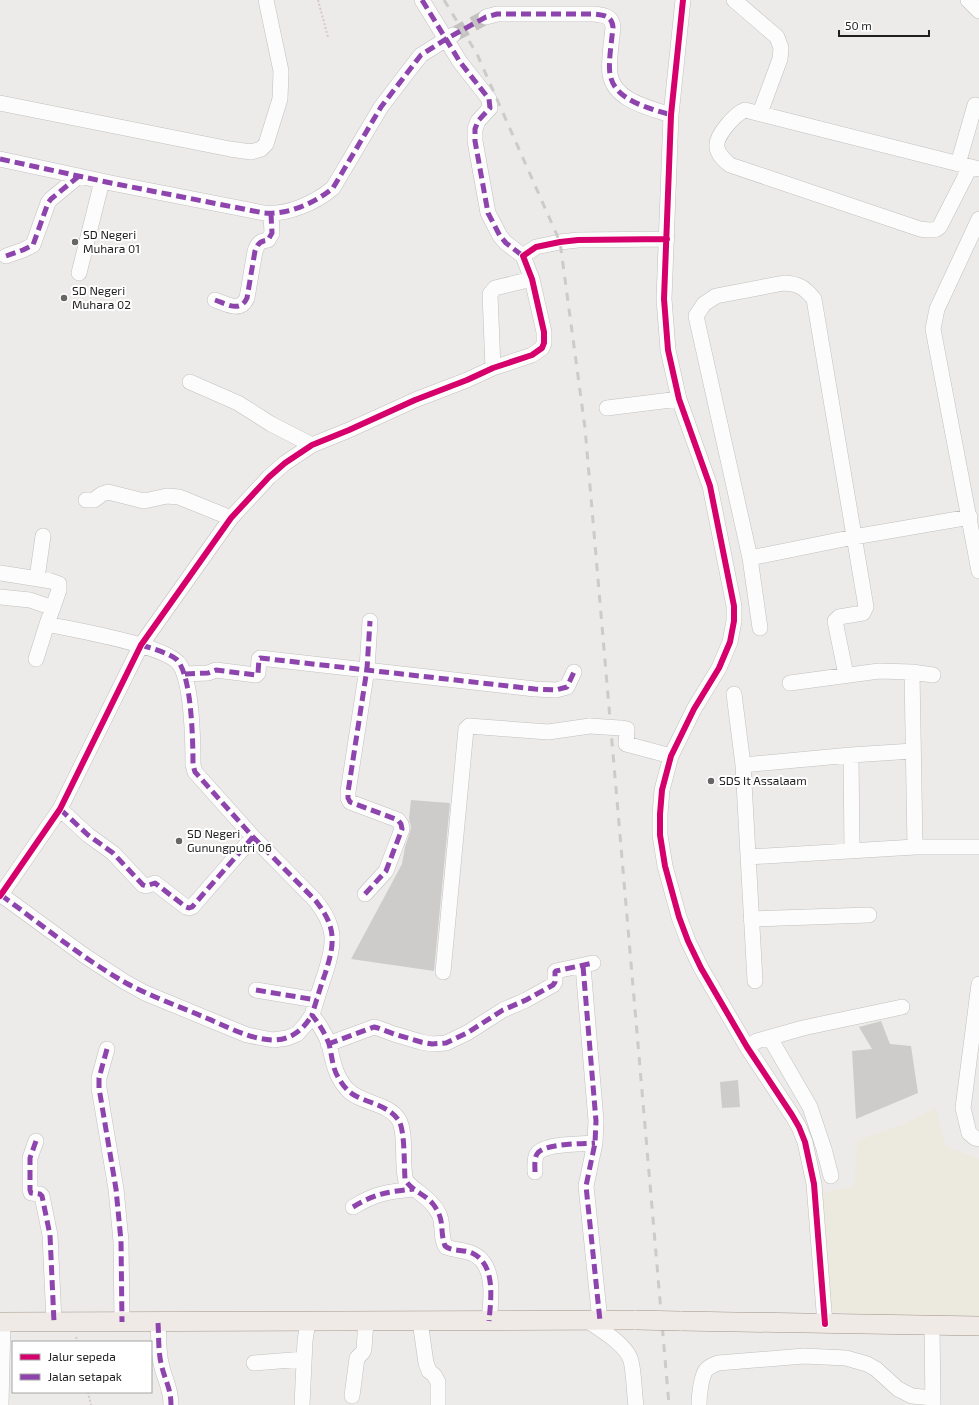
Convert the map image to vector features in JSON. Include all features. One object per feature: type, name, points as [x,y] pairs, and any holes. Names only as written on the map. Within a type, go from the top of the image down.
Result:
[{"type":"main road","points":[[2,1322],[158,1323],[636,1320],[979,1326]]},
{"type":"street","points":[[0,103],[230,149],[251,152],[256,151],[266,144],[280,99],[281,71],[266,0]]},
{"type":"street","points":[[47,624],[141,645],[176,659],[185,674],[191,719],[193,765],[196,772],[253,837],[323,909],[332,931],[333,944],[331,955],[312,1016],[297,1034],[286,1038],[273,1040],[247,1035],[145,993],[85,956],[0,895],[60,809],[141,645],[231,518],[269,476],[312,445],[493,368],[532,355],[538,351],[544,343],[544,332],[532,279],[523,256],[506,243],[500,236],[488,213],[475,142],[475,129],[482,115],[489,110],[490,102],[460,62],[449,37],[422,0]]},
{"type":"street","points":[[683,0],[671,115],[664,299],[668,350],[679,399],[710,486],[734,606],[734,621],[730,642],[719,668],[694,709],[671,756],[662,790],[660,835],[669,884],[688,941],[701,968],[747,1047],[799,1127],[822,1180]]},
{"type":"street","points":[[734,0],[777,37],[781,48],[780,59],[760,113]]},
{"type":"street","points":[[968,0],[979,11]]},
{"type":"street","points":[[486,17],[497,14],[594,14],[609,17],[613,22],[610,73],[612,82],[624,96],[634,102],[671,115]]},
{"type":"street","points":[[0,159],[102,181],[271,214],[287,211],[322,197],[333,188],[381,107],[410,69],[421,55],[449,37]]},
{"type":"street","points":[[969,167],[745,110],[737,114],[729,122],[717,141],[717,148],[720,155],[723,160],[730,165],[920,229],[928,230],[939,228],[969,167],[975,105]]},
{"type":"street","points":[[6,256],[24,250],[33,245],[48,203],[79,176]]},
{"type":"street","points":[[79,273],[102,181]]},
{"type":"street","points":[[215,300],[236,306],[240,306],[245,303],[257,245],[260,241],[268,240],[272,234],[271,214]]},
{"type":"street","points":[[979,219],[937,309],[933,330],[970,517],[979,571]]},
{"type":"street","points":[[523,256],[536,247],[560,242],[578,240],[667,239]]},
{"type":"street","points":[[964,251],[979,246]]},
{"type":"street","points":[[493,368],[490,294],[495,288],[532,279]]},
{"type":"street","points":[[760,628],[750,558],[696,316],[704,304],[716,296],[784,283],[803,287],[814,299],[866,607],[865,611],[860,614],[839,617],[836,620],[846,675]]},
{"type":"street","points":[[190,382],[238,403],[271,424],[312,445]]},
{"type":"street","points":[[607,408],[679,399]]},
{"type":"street","points":[[86,500],[94,500],[102,494],[108,492],[144,501],[170,496],[179,497],[231,518]]},
{"type":"street","points":[[750,558],[854,537],[970,517]]},
{"type":"street","points":[[37,578],[43,536]]},
{"type":"street","points":[[0,573],[56,582],[60,586],[36,659]]},
{"type":"street","points":[[0,597],[26,599],[53,608]]},
{"type":"street","points":[[365,894],[384,874],[402,829],[398,820],[350,802],[348,798],[367,669],[370,621]]},
{"type":"street","points":[[185,674],[208,673],[216,670],[256,675],[258,673],[260,658],[535,689],[556,690],[567,687],[574,672]]},
{"type":"street","points":[[790,683],[879,671],[912,672],[933,675]]},
{"type":"street","points":[[912,672],[915,847]]},
{"type":"street","points":[[734,694],[743,764],[755,981]]},
{"type":"street","points":[[443,972],[466,729],[469,726],[548,732],[590,726],[627,729],[626,744],[671,756]]},
{"type":"street","points":[[743,764],[913,751]]},
{"type":"street","points":[[851,755],[852,851]]},
{"type":"street","points":[[60,809],[88,835],[113,853],[143,885],[146,886],[157,883],[189,908],[192,907],[253,837]]},
{"type":"street","points":[[748,857],[915,847],[979,847]]},
{"type":"street","points":[[751,919],[869,915]]},
{"type":"street","points":[[328,1044],[374,1027],[421,1042],[432,1044],[446,1043],[467,1033],[503,1010],[526,1000],[553,985],[555,982],[556,970],[588,965],[596,1121],[595,1144],[586,1186],[594,1321],[620,1345],[631,1359],[636,1405]]},
{"type":"street","points":[[979,984],[963,1108],[969,1133],[975,1138],[979,1139]]},
{"type":"street","points":[[256,990],[316,1000]]},
{"type":"street","points":[[747,1047],[757,1041],[833,1021],[902,1007]]},
{"type":"street","points":[[312,1016],[321,1028],[328,1044],[333,1067],[337,1076],[348,1090],[353,1095],[389,1110],[399,1120],[403,1138],[405,1178],[407,1183],[431,1202],[436,1208],[442,1221],[445,1246],[471,1252],[482,1260],[489,1275],[491,1292],[489,1321]]},
{"type":"street","points":[[770,1038],[810,1107],[824,1149],[822,1180],[825,1324]]},
{"type":"street","points":[[107,1049],[99,1083],[116,1190],[121,1241],[122,1322]]},
{"type":"street","points":[[36,1141],[30,1158],[30,1190],[31,1193],[40,1194],[42,1196],[49,1229],[54,1322]]},
{"type":"street","points":[[535,1172],[536,1155],[538,1152],[568,1144],[595,1144]]},
{"type":"street","points":[[353,1207],[373,1195],[384,1192],[414,1189]]},
{"type":"street","points":[[352,1396],[357,1358],[363,1352],[364,1348],[366,1321]]},
{"type":"street","points":[[420,1321],[428,1370],[434,1375],[438,1382],[438,1405]]},
{"type":"street","points":[[1,1405],[2,1322]]},
{"type":"street","points":[[302,1405],[304,1359],[308,1322]]},
{"type":"street","points":[[158,1323],[159,1353],[161,1365],[168,1384],[171,1405]]},
{"type":"street","points":[[699,1405],[699,1396],[706,1370],[718,1363],[804,1356],[846,1358],[867,1364],[876,1369],[898,1389],[912,1396],[933,1402],[932,1326]]},
{"type":"street","points":[[254,1363],[304,1359]]},
{"type":"path","points":[[318,0],[328,37]]},
{"type":"path","points":[[88,1393],[91,1405]]},
{"type":"shaded area","points":[[936,1108],[945,1146],[979,1159],[979,1316],[960,1319],[911,1320],[829,1311],[818,1194],[854,1186],[857,1141],[906,1123]]},
{"type":"building","points":[[411,800],[450,803],[434,971],[351,959],[402,864],[411,827],[409,819]]},
{"type":"building","points":[[881,1021],[890,1044],[911,1046],[918,1093],[856,1119],[852,1051],[872,1049],[859,1027]]},
{"type":"building","points":[[738,1080],[740,1107],[722,1108],[720,1082]]},
{"type":"tunnel","points":[[453,35],[486,17]]},
{"type":"railway","points":[[444,0],[477,54],[560,242],[585,428],[669,1405]]},
{"type":"marked path","points":[[422,0],[460,62],[489,99],[490,108],[478,121],[475,129],[475,141],[488,213],[500,236],[506,243],[523,256]]},
{"type":"marked path","points":[[0,159],[111,183],[264,213],[292,210],[318,199],[333,188],[381,107],[421,55],[486,17],[497,14],[594,14],[609,18],[613,27],[609,64],[610,74],[618,91],[634,102],[671,115]]},
{"type":"marked path","points":[[6,256],[33,245],[48,203],[79,176]]},
{"type":"marked path","points":[[215,300],[233,306],[244,303],[247,298],[256,248],[258,244],[268,240],[272,233],[271,214]]},
{"type":"marked path","points":[[365,894],[386,871],[402,829],[398,820],[350,802],[348,798],[367,669],[370,621]]},
{"type":"marked path","points":[[141,645],[173,657],[181,667],[188,693],[192,725],[193,765],[195,772],[253,837],[315,900],[327,919],[332,936],[331,953],[312,1015],[322,1029],[329,1044],[334,1069],[345,1087],[354,1095],[384,1108],[399,1121],[403,1140],[405,1179],[410,1186],[433,1204],[440,1215],[442,1235],[445,1246],[451,1249],[472,1253],[480,1258],[485,1265],[491,1293],[489,1321]]},
{"type":"marked path","points":[[185,674],[208,673],[216,670],[256,675],[258,673],[260,658],[535,689],[556,690],[567,687],[574,672]]},
{"type":"marked path","points":[[60,809],[88,835],[113,853],[143,885],[146,886],[155,883],[189,908],[192,907],[253,837]]},
{"type":"marked path","points":[[1,895],[78,952],[126,983],[154,997],[237,1032],[264,1039],[279,1040],[291,1036],[300,1030],[312,1015]]},
{"type":"marked path","points":[[328,1044],[374,1027],[421,1042],[432,1044],[446,1043],[467,1033],[503,1010],[526,1000],[553,985],[555,982],[556,971],[593,963]]},
{"type":"marked path","points":[[583,966],[596,1121],[595,1143],[586,1186],[600,1321]]},
{"type":"marked path","points":[[256,990],[316,1000]]},
{"type":"marked path","points":[[107,1049],[99,1078],[99,1088],[116,1189],[121,1241],[122,1322]]},
{"type":"marked path","points":[[36,1141],[30,1158],[30,1190],[31,1193],[40,1194],[42,1196],[50,1235],[54,1322]]},
{"type":"marked path","points":[[535,1172],[535,1158],[541,1150],[555,1146],[595,1143]]},
{"type":"marked path","points":[[353,1207],[375,1196],[396,1191],[414,1189]]},
{"type":"marked path","points":[[158,1323],[160,1358],[162,1369],[169,1388],[171,1405]]},
{"type":"cycle path","points":[[683,0],[671,115],[664,299],[668,350],[679,399],[710,486],[734,606],[734,621],[730,642],[719,668],[694,709],[671,756],[662,790],[660,835],[665,866],[679,917],[688,941],[701,968],[747,1047],[799,1127],[805,1142],[814,1184],[825,1324]]},
{"type":"cycle path","points":[[0,896],[60,809],[141,645],[231,518],[269,477],[285,463],[312,445],[493,368],[532,355],[542,348],[544,343],[544,332],[532,279],[523,256],[536,247],[578,240],[667,239]]},
{"type":"place","name":"SD Negeri Muhara 01","points":[[75,242]]},
{"type":"place","name":"SD Negeri Muhara 02","points":[[64,298]]},
{"type":"place","name":"SDS It Assalaam","points":[[711,781]]},
{"type":"place","name":"SD Negeri Gunungputri 06","points":[[179,841]]}]
